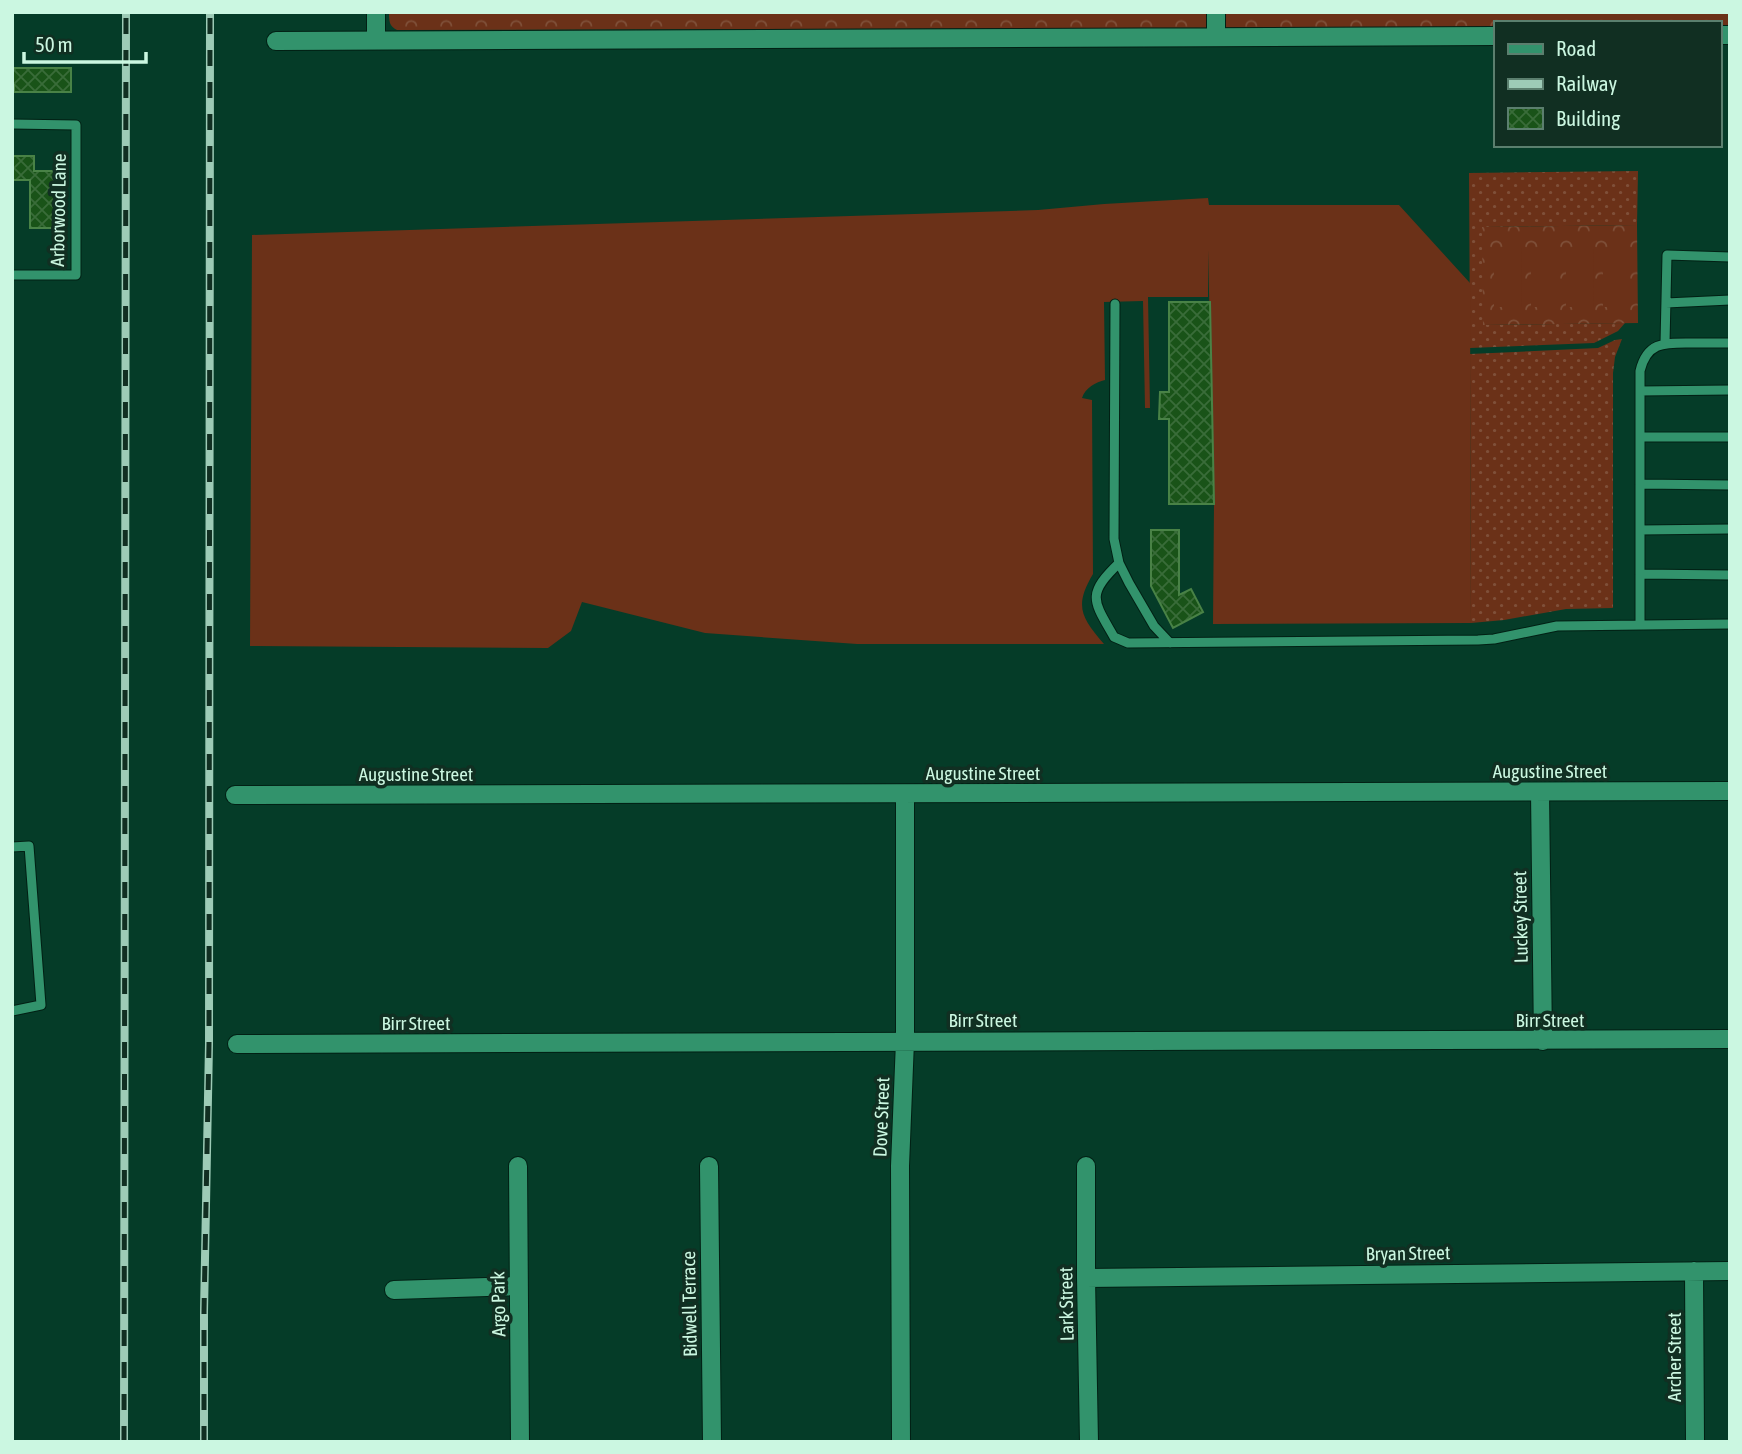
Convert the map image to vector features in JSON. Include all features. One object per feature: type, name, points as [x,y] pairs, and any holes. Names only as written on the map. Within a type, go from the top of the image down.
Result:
[{"type":"street","points":[[376,12],[376,39]]},
{"type":"street","points":[[1216,12],[1216,36]]},
{"type":"street","points":[[276,41],[1494,36]]},
{"type":"street","name":"Luckey Street","points":[[1540,792],[1543,1041]]},
{"type":"street","name":"Augustine Street","points":[[235,795],[1730,792]]},
{"type":"street","name":"Dove Street","points":[[901,1442],[900,1166],[905,1041],[905,794]]},
{"type":"street","name":"Birr Street","points":[[237,1044],[1730,1039]]},
{"type":"street","name":"Argo Park","points":[[518,1166],[520,1442]]},
{"type":"street","name":"Bidwell Terrace","points":[[709,1166],[712,1442]]},
{"type":"street","name":"Lark Street","points":[[1086,1166],[1090,1442]]},
{"type":"street","name":"Archer Street","points":[[1694,1271],[1695,1442]]},
{"type":"street","name":"Bryan Street","points":[[1086,1278],[1730,1271]]},
{"type":"street","points":[[394,1290],[518,1286]]},
{"type":"lane","name":"Arborwood Lane","points":[[12,124],[76,125],[76,275],[12,275]]},
{"type":"lane","points":[[1665,343],[1667,255],[1730,257]]},
{"type":"lane","points":[[1666,303],[1730,300]]},
{"type":"lane","points":[[1115,304],[1114,539],[1119,563],[1154,626],[1170,643]]},
{"type":"lane","points":[[1640,625],[1640,371],[1643,360],[1652,349],[1665,343],[1730,343]]},
{"type":"lane","points":[[1640,391],[1730,390]]},
{"type":"lane","points":[[1640,437],[1730,437]]},
{"type":"lane","points":[[1640,484],[1730,485]]},
{"type":"lane","points":[[1640,530],[1730,529]]},
{"type":"lane","points":[[1119,563],[1096,590],[1096,602],[1114,637],[1128,642],[1478,640],[1557,626],[1730,624]]},
{"type":"lane","points":[[1640,574],[1730,575]]},
{"type":"lane","points":[[12,847],[29,846],[41,1006],[12,1011]]},
{"type":"green space","points":[[389,12],[1730,12],[1730,27],[1721,27],[1721,21],[1494,21],[1494,27],[397,30],[390,23]]},
{"type":"green space","points":[[1638,171],[1637,225],[1483,227],[1484,325],[1625,323],[1618,331],[1594,343],[1470,348],[1469,173]]},
{"type":"green space","points":[[1208,198],[1209,205],[1399,205],[1470,283],[1471,623],[1213,624],[1214,504],[1208,250],[1208,297],[1148,297],[1150,408],[1145,408],[1143,301],[1104,302],[1105,380],[1091,386],[1082,398],[1092,400],[1093,574],[1082,603],[1085,618],[1104,644],[857,644],[705,633],[582,602],[571,631],[548,648],[250,646],[252,235],[1038,210]]},
{"type":"green space","points":[[1637,225],[1638,323],[1483,325],[1482,227]]},
{"type":"green space","points":[[1494,248],[1521,248],[1522,307],[1494,307]]},
{"type":"green space","points":[[1531,248],[1559,248],[1559,307],[1531,307]]},
{"type":"green space","points":[[1603,248],[1630,248],[1630,307],[1603,307]]},
{"type":"green space","points":[[1566,249],[1593,249],[1594,307],[1566,307]]},
{"type":"green space","points":[[1622,339],[1615,357],[1613,373],[1613,608],[1566,609],[1471,623],[1470,354],[1598,348]]},
{"type":"building","points":[[12,68],[71,68],[71,92],[14,92]]},
{"type":"building","points":[[12,156],[34,156],[34,171],[55,171],[55,228],[30,228],[30,180],[12,180]]},
{"type":"building","points":[[1169,302],[1210,302],[1214,504],[1169,504],[1169,419],[1159,419],[1160,392],[1169,392]]},
{"type":"building","points":[[1151,530],[1179,530],[1179,595],[1191,589],[1203,612],[1173,628],[1151,586]]},
{"type":"railway","points":[[124,1442],[126,12]]},
{"type":"railway","points":[[204,1442],[209,1044],[210,12]]}]
